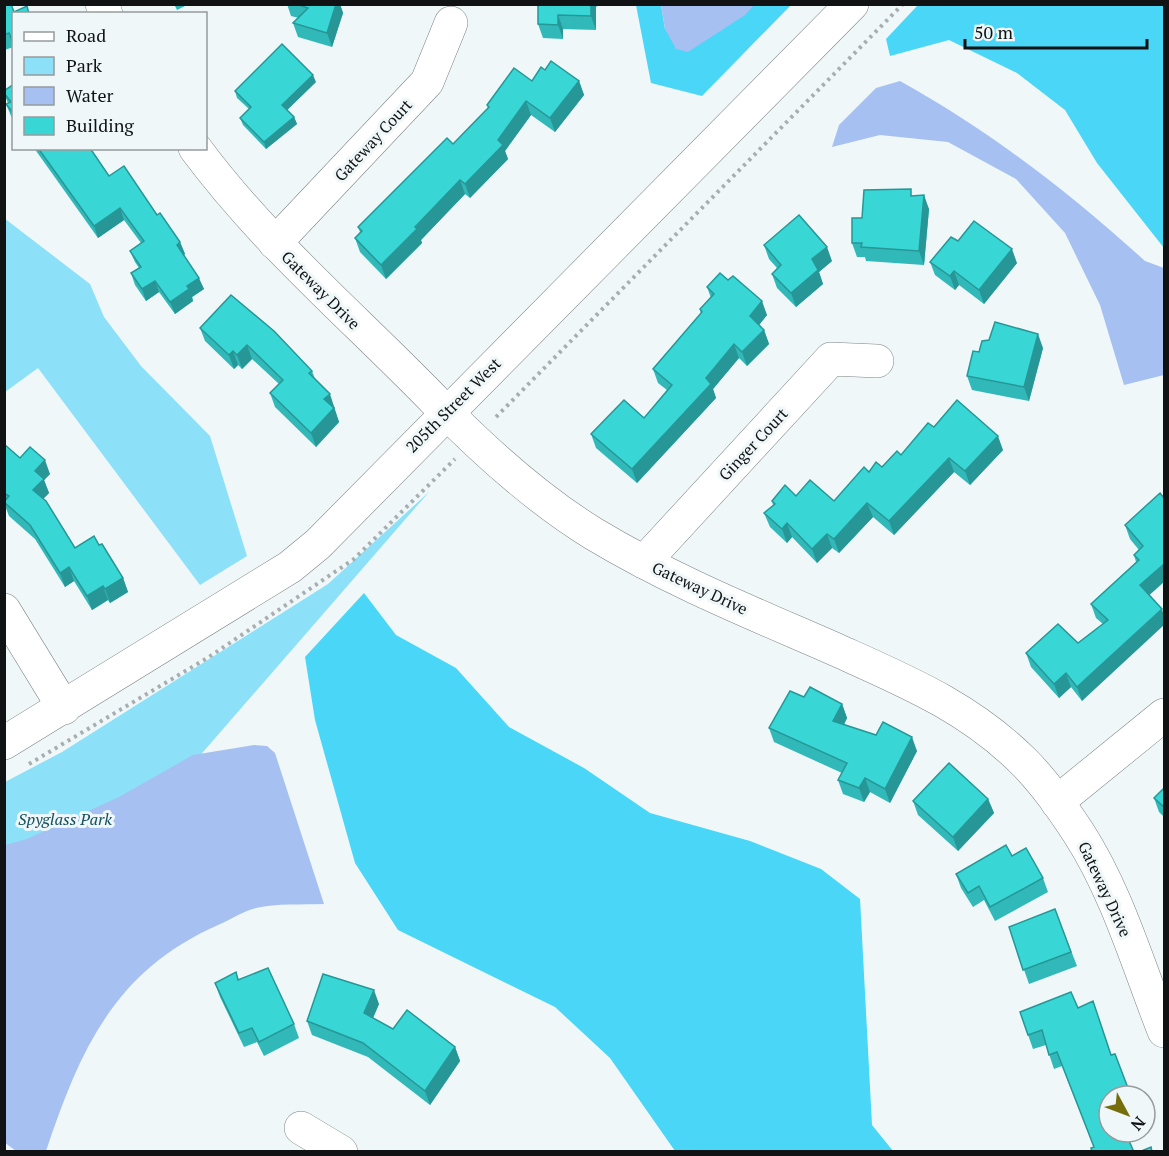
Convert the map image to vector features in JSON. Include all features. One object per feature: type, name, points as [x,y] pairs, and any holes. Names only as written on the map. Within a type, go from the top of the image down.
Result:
[{"type":"street","name":"205th Street West","points":[[4,743],[290,567],[318,544],[446,412],[852,4]]},
{"type":"street","name":"Gateway Court","points":[[275,243],[428,82],[450,23]]},
{"type":"street","name":"Gateway Drive","points":[[197,150],[238,204],[275,243],[446,412],[501,463],[567,516],[644,562],[916,684],[946,701],[1025,762],[1057,802],[1098,865],[1164,1031]]},
{"type":"street","name":"Ginger Court","points":[[644,562],[831,360],[877,361]]},
{"type":"street","points":[[4,610],[64,708]]},
{"type":"street","points":[[1057,802],[1164,715]]},
{"type":"street","points":[[301,1128],[341,1152]]},
{"type":"path","points":[[496,417],[903,4]]},
{"type":"green space","points":[[4,218],[90,284],[104,317],[141,366],[210,436],[247,556],[200,585],[38,368],[5,392]]},
{"type":"green space","name":"Spyglass Park","points":[[429,492],[5,980],[5,782],[62,752],[328,584]]},
{"type":"shaded area","points":[[636,5],[661,5],[665,29],[720,31],[754,5],[791,5],[702,96],[651,83]]},
{"type":"shaded area","points":[[918,5],[1164,5],[1164,248],[1097,163],[1065,110],[1017,73],[949,40],[890,56],[886,39]]},
{"type":"shaded area","points":[[364,593],[396,635],[456,668],[509,727],[584,768],[650,813],[750,841],[821,869],[860,899],[872,1125],[893,1151],[675,1151],[610,1058],[555,1007],[398,930],[355,863],[315,720],[305,657]]},
{"type":"water","points":[[661,4],[754,5],[745,15],[688,52],[676,49],[665,29]]},
{"type":"water","points":[[900,81],[997,142],[1058,187],[1145,261],[1164,268],[1164,375],[1124,385],[1100,305],[1065,233],[1016,179],[948,142],[880,135],[832,147],[839,125],[876,88]]},
{"type":"water","points":[[254,745],[267,746],[275,753],[324,904],[272,905],[251,909],[182,944],[152,966],[127,990],[106,1017],[88,1047],[59,1114],[46,1151],[16,1151],[4,1142],[5,845],[27,839],[119,797],[193,755]]},
{"type":"building","points":[[4,4],[11,4],[14,12],[12,12],[12,40],[9,33],[4,35]]},
{"type":"building","points":[[296,4],[336,4],[327,33],[293,23],[308,8]]},
{"type":"building","points":[[538,4],[591,4],[591,16],[558,15],[558,25],[538,24]]},
{"type":"building","points":[[27,6],[28,12],[14,12]]},
{"type":"building","points":[[282,44],[313,75],[282,105],[294,117],[264,142],[240,118],[251,107],[235,91]]},
{"type":"building","points":[[551,61],[579,81],[550,118],[526,101],[498,140],[503,145],[465,184],[460,180],[415,227],[417,229],[381,265],[355,238],[362,231],[358,227],[447,138],[453,144],[489,107],[487,105],[514,68],[532,81],[541,67],[545,70]]},
{"type":"building","points":[[12,85],[12,112],[6,104],[11,102],[4,91]]},
{"type":"building","points":[[39,150],[91,150],[109,176],[124,166],[157,215],[160,213],[180,242],[177,245],[199,278],[187,286],[189,289],[170,302],[155,281],[142,289],[131,273],[141,267],[130,251],[144,241],[120,208],[94,226]]},
{"type":"building","points":[[911,189],[911,196],[924,195],[919,251],[861,247],[862,243],[852,243],[852,218],[862,218],[864,190]]},
{"type":"building","points":[[799,215],[827,247],[812,259],[818,270],[791,293],[772,274],[781,265],[764,245]]},
{"type":"building","points":[[974,221],[1012,249],[979,290],[954,271],[950,276],[930,262],[951,237],[958,241]]},
{"type":"building","points":[[720,273],[728,280],[733,276],[762,301],[750,316],[764,330],[742,352],[734,344],[706,378],[711,384],[632,469],[591,434],[624,400],[644,418],[672,385],[653,369],[702,312],[700,309],[714,294],[707,287]]},
{"type":"building","points":[[231,295],[274,331],[312,371],[309,373],[330,394],[324,399],[334,408],[311,433],[270,393],[283,380],[247,345],[237,355],[233,351],[229,355],[200,328]]},
{"type":"building","points":[[995,322],[1038,334],[1024,387],[967,376],[973,351],[979,352],[982,341],[989,340]]},
{"type":"building","points":[[957,400],[998,436],[965,471],[949,458],[889,521],[867,503],[834,539],[827,534],[812,549],[787,523],[782,529],[764,513],[775,504],[772,501],[785,485],[796,496],[810,480],[834,501],[864,467],[869,472],[876,462],[882,467],[897,451],[901,455],[928,423],[934,427]]},
{"type":"building","points":[[4,444],[20,458],[30,447],[45,460],[35,471],[44,479],[33,490],[46,501],[75,548],[94,536],[99,545],[102,544],[123,578],[87,596],[69,567],[60,573],[30,525],[4,502],[9,496],[4,493]]},
{"type":"building","points":[[1160,493],[1164,498],[1164,564],[1140,585],[1162,609],[1077,687],[1066,673],[1054,684],[1026,653],[1058,624],[1078,643],[1108,620],[1091,604],[1139,560],[1134,555],[1143,546],[1125,525]]},
{"type":"building","points":[[810,687],[842,704],[833,721],[876,735],[883,722],[912,737],[885,789],[865,778],[859,788],[838,780],[847,763],[769,728],[790,691],[804,697]]},
{"type":"building","points":[[949,763],[988,799],[953,837],[913,801]]},
{"type":"building","points":[[1164,788],[1164,807],[1154,798]]},
{"type":"building","points":[[1006,845],[1012,856],[1026,848],[1043,878],[990,907],[979,886],[968,893],[956,874]]},
{"type":"building","points":[[1055,909],[1071,952],[1023,970],[1009,927]]},
{"type":"building","points":[[268,968],[294,1024],[259,1042],[252,1028],[239,1033],[215,983],[236,972],[238,980]]},
{"type":"building","points":[[323,974],[374,990],[364,1013],[393,1029],[407,1010],[455,1047],[425,1091],[363,1043],[307,1021]]},
{"type":"building","points":[[1071,992],[1078,1008],[1093,1001],[1111,1055],[1115,1054],[1126,1084],[1097,1084],[1097,1144],[1130,1144],[1134,1152],[1092,1152],[1091,1148],[1094,1147],[1057,1052],[1049,1055],[1042,1030],[1028,1035],[1020,1012]]},
{"type":"building","points":[[1151,1147],[1152,1152],[1139,1152]]}]
